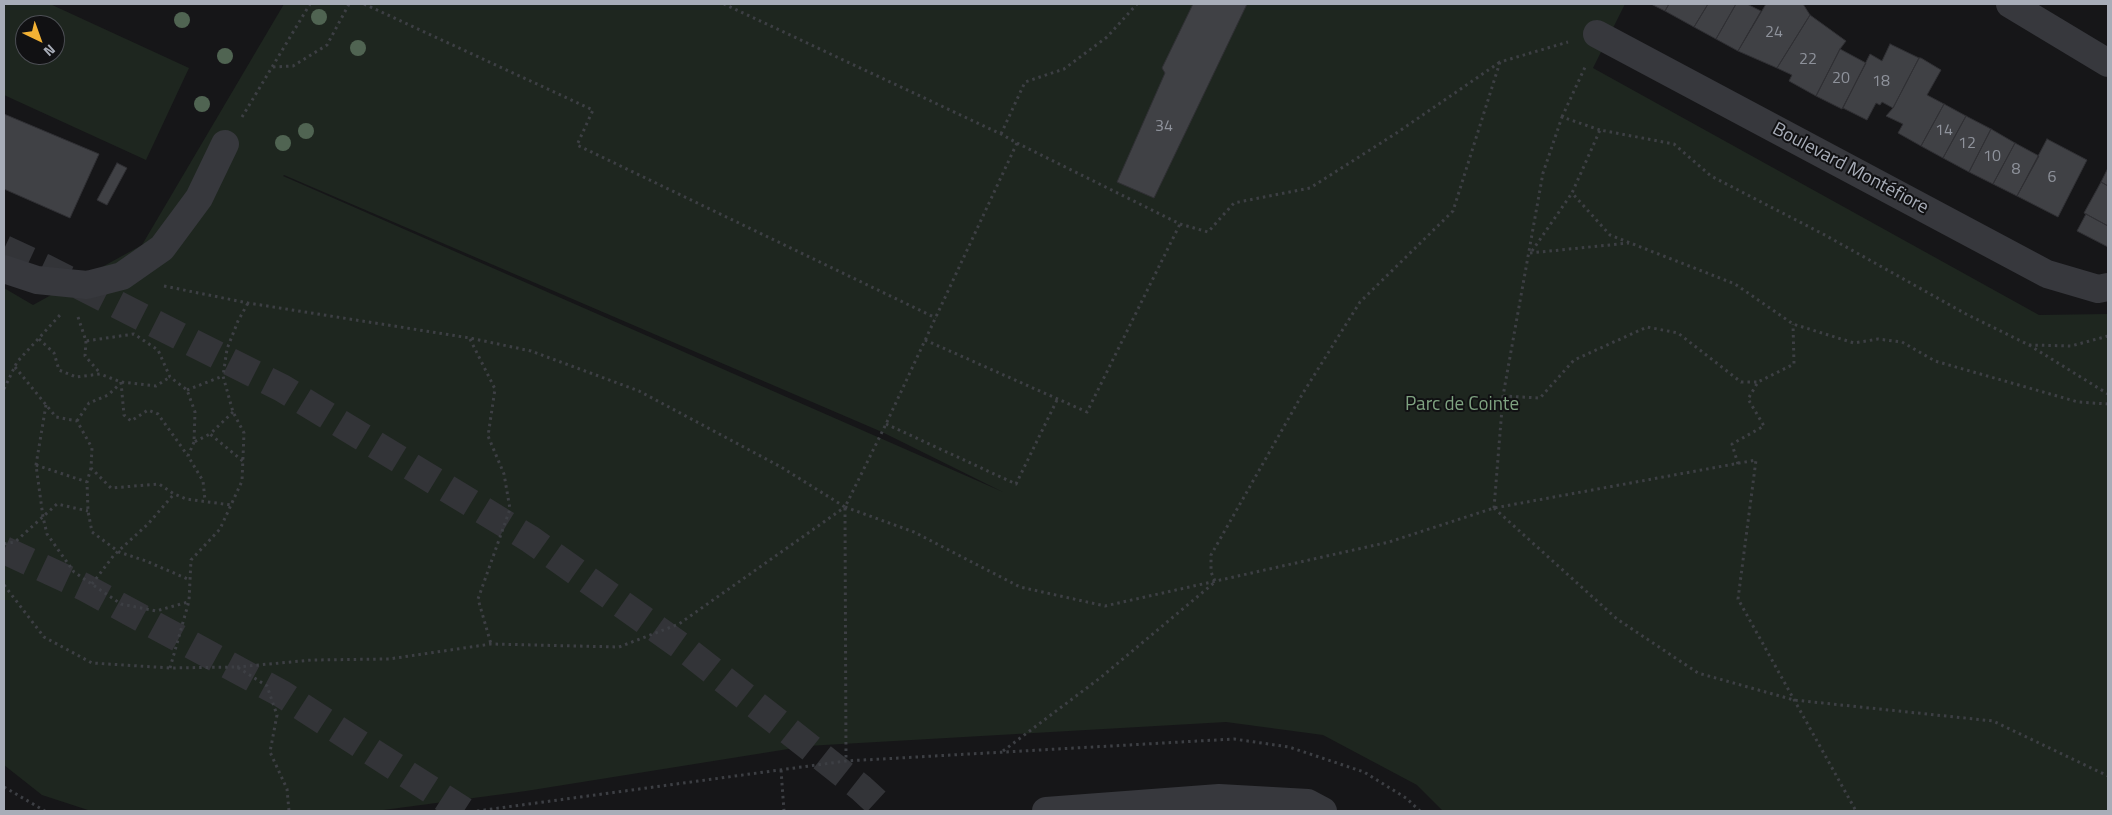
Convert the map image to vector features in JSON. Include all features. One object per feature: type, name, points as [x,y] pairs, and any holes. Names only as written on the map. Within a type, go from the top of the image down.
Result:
[{"type":"street","points":[[2010,4],[2108,63]]},
{"type":"street","name":"Boulevard Montéfiore","points":[[1593,46],[2046,274],[2098,289],[2108,287]]},
{"type":"street","points":[[4,269],[80,293],[122,276],[162,248],[199,198],[226,144]]},
{"type":"street","points":[[1046,811],[1219,798],[1308,802],[1323,811]]},
{"type":"path","points":[[226,144],[310,4]]},
{"type":"path","points":[[273,67],[293,66],[326,45],[349,4]]},
{"type":"path","points":[[364,4],[593,110],[577,145],[936,318]]},
{"type":"path","points":[[724,4],[1001,134],[1180,224],[1208,232],[1234,204],[1310,188],[1500,62],[1593,46]]},
{"type":"path","points":[[1001,134],[1025,82],[1064,69],[1107,37],[1137,4]]},
{"type":"path","points":[[1494,508],[1503,396],[1543,173],[1562,117],[1593,46]]},
{"type":"path","points":[[1215,581],[1211,572],[1212,555],[1303,393],[1360,302],[1453,211],[1500,62]]},
{"type":"path","points":[[1562,117],[1600,130],[1674,144],[1711,176],[1823,234],[1966,314],[2029,345],[2108,394]]},
{"type":"path","points":[[1530,253],[1572,193],[1600,130]]},
{"type":"path","points":[[846,761],[845,507],[886,424],[1017,143]]},
{"type":"path","points":[[1572,193],[1610,235],[1735,284],[1793,324],[1854,343],[1878,339],[1902,342],[1935,361],[2078,402],[2108,404]]},
{"type":"path","points":[[925,340],[1087,412],[1180,224]]},
{"type":"path","points":[[1530,253],[1630,243]]},
{"type":"path","points":[[122,276],[248,303],[470,338],[531,351],[639,391],[781,467],[845,507],[914,532],[1020,587],[1105,606],[1389,542],[1494,508],[1756,460],[1738,599],[1856,811]]},
{"type":"path","points":[[4,389],[17,362],[80,293]]},
{"type":"path","points":[[80,293],[86,356],[100,374]]},
{"type":"path","points":[[170,668],[189,601],[191,560],[220,529],[242,481],[244,434],[234,412],[223,376],[227,349],[238,321],[248,303]]},
{"type":"path","points":[[1503,396],[1540,398],[1574,360],[1647,327],[1678,332],[1741,382],[1758,382],[1794,364],[1793,324]]},
{"type":"path","points":[[86,341],[134,334],[158,350],[170,376],[187,390],[195,412],[194,442],[188,456]]},
{"type":"path","points":[[2029,345],[2071,346],[2108,336]]},
{"type":"path","points":[[470,338],[495,389],[488,436],[504,474],[510,509],[478,600],[491,644]]},
{"type":"path","points":[[39,339],[54,353],[59,370],[76,378],[100,374],[121,382],[156,386],[170,376]]},
{"type":"path","points":[[16,367],[56,417],[77,421]]},
{"type":"path","points":[[187,390],[223,376]]},
{"type":"path","points":[[77,421],[89,403],[108,395],[121,382]]},
{"type":"path","points":[[121,382],[124,415],[131,421],[148,410],[158,414],[203,481],[204,500]]},
{"type":"path","points":[[1738,464],[1732,444],[1764,426],[1748,399],[1758,382]]},
{"type":"path","points":[[886,424],[1016,484],[1057,400]]},
{"type":"path","points":[[46,405],[36,465],[43,517],[47,534],[74,572],[121,604],[156,610],[189,601]]},
{"type":"path","points":[[194,442],[210,434],[234,412]]},
{"type":"path","points":[[77,421],[92,448],[91,468],[87,482],[88,512],[92,532],[119,552],[146,561],[190,580]]},
{"type":"path","points":[[210,434],[244,462]]},
{"type":"path","points":[[36,465],[87,482]]},
{"type":"path","points":[[91,468],[112,488],[159,484],[186,499],[231,505]]},
{"type":"path","points":[[92,584],[114,555],[148,524],[174,494]]},
{"type":"path","points":[[4,544],[15,542],[57,504],[88,512]]},
{"type":"path","points":[[4,585],[44,637],[92,664],[170,668],[237,668],[273,662],[390,659],[491,644],[619,647],[679,624],[845,507]]},
{"type":"path","points":[[1494,508],[1617,619],[1698,673],[1794,700],[1993,721],[2108,776]]},
{"type":"path","points":[[1001,752],[1100,678],[1215,581]]},
{"type":"path","points":[[237,668],[267,686],[277,715],[270,752],[287,789],[289,811]]},
{"type":"path","points":[[477,811],[846,761],[1234,739],[1289,746],[1364,772],[1406,798],[1420,811]]},
{"type":"path","points":[[782,770],[784,811]]},
{"type":"path","points":[[4,787],[45,811]]},
{"type":"green space","points":[[6,4],[50,4],[189,68],[146,160],[4,95],[4,8]]},
{"type":"green space","name":"Parc de Cointe","points":[[284,4],[1625,4],[1593,68],[2039,315],[2108,314],[2108,811],[1443,811],[1417,785],[1323,735],[1226,722],[807,746],[526,791],[376,811],[91,811],[42,795],[4,765],[4,288],[33,305],[142,245]],"holes":[[[284,175],[882,432],[1003,492],[283,176]]]},
{"type":"building","points":[[1193,4],[1247,4],[1154,198],[1117,182],[1165,73],[1162,68]]},
{"type":"building","points":[[1651,4],[1669,4],[1665,11]]},
{"type":"building","points":[[1669,4],[1708,4],[1694,27],[1665,11]]},
{"type":"building","points":[[1708,4],[1736,4],[1716,39],[1694,27]]},
{"type":"building","points":[[1736,4],[1747,4],[1761,11],[1738,51],[1716,39]]},
{"type":"building","points":[[1766,4],[1803,4],[1810,15],[1777,68],[1738,51]]},
{"type":"building","points":[[1810,15],[1846,41],[1816,96],[1789,81],[1792,75],[1777,68]]},
{"type":"building","points":[[1890,44],[1919,58],[1893,108],[1882,102],[1880,105],[1876,103],[1867,120],[1843,108],[1870,54],[1882,61]]},
{"type":"building","points":[[1840,49],[1866,63],[1842,109],[1816,96]]},
{"type":"building","points":[[1919,58],[1941,70],[1927,95],[1944,104],[1921,146],[1898,133],[1903,124],[1886,116],[1893,108]]},
{"type":"building","points":[[1944,104],[1966,116],[1943,158],[1921,146]]},
{"type":"building","points":[[4,114],[99,154],[70,218],[4,189]]},
{"type":"building","points":[[1966,116],[1991,129],[1969,172],[1943,158]]},
{"type":"building","points":[[1991,129],[2015,143],[1993,184],[1969,172]]},
{"type":"building","points":[[2047,139],[2087,160],[2058,217],[2017,196]]},
{"type":"building","points":[[2015,143],[2039,156],[2017,196],[1993,184]]},
{"type":"building","points":[[117,163],[127,168],[107,205],[97,200]]},
{"type":"building","points":[[2108,168],[2108,186],[2101,182]]},
{"type":"building","points":[[2101,182],[2108,186],[2108,226],[2084,213]]},
{"type":"building","points":[[2086,214],[2108,226],[2108,247],[2077,231]]},
{"type":"tunnel","points":[[4,249],[282,388],[530,539],[685,649],[861,788],[886,811]]},
{"type":"tunnel","points":[[4,550],[84,587],[282,694],[464,811]]}]
